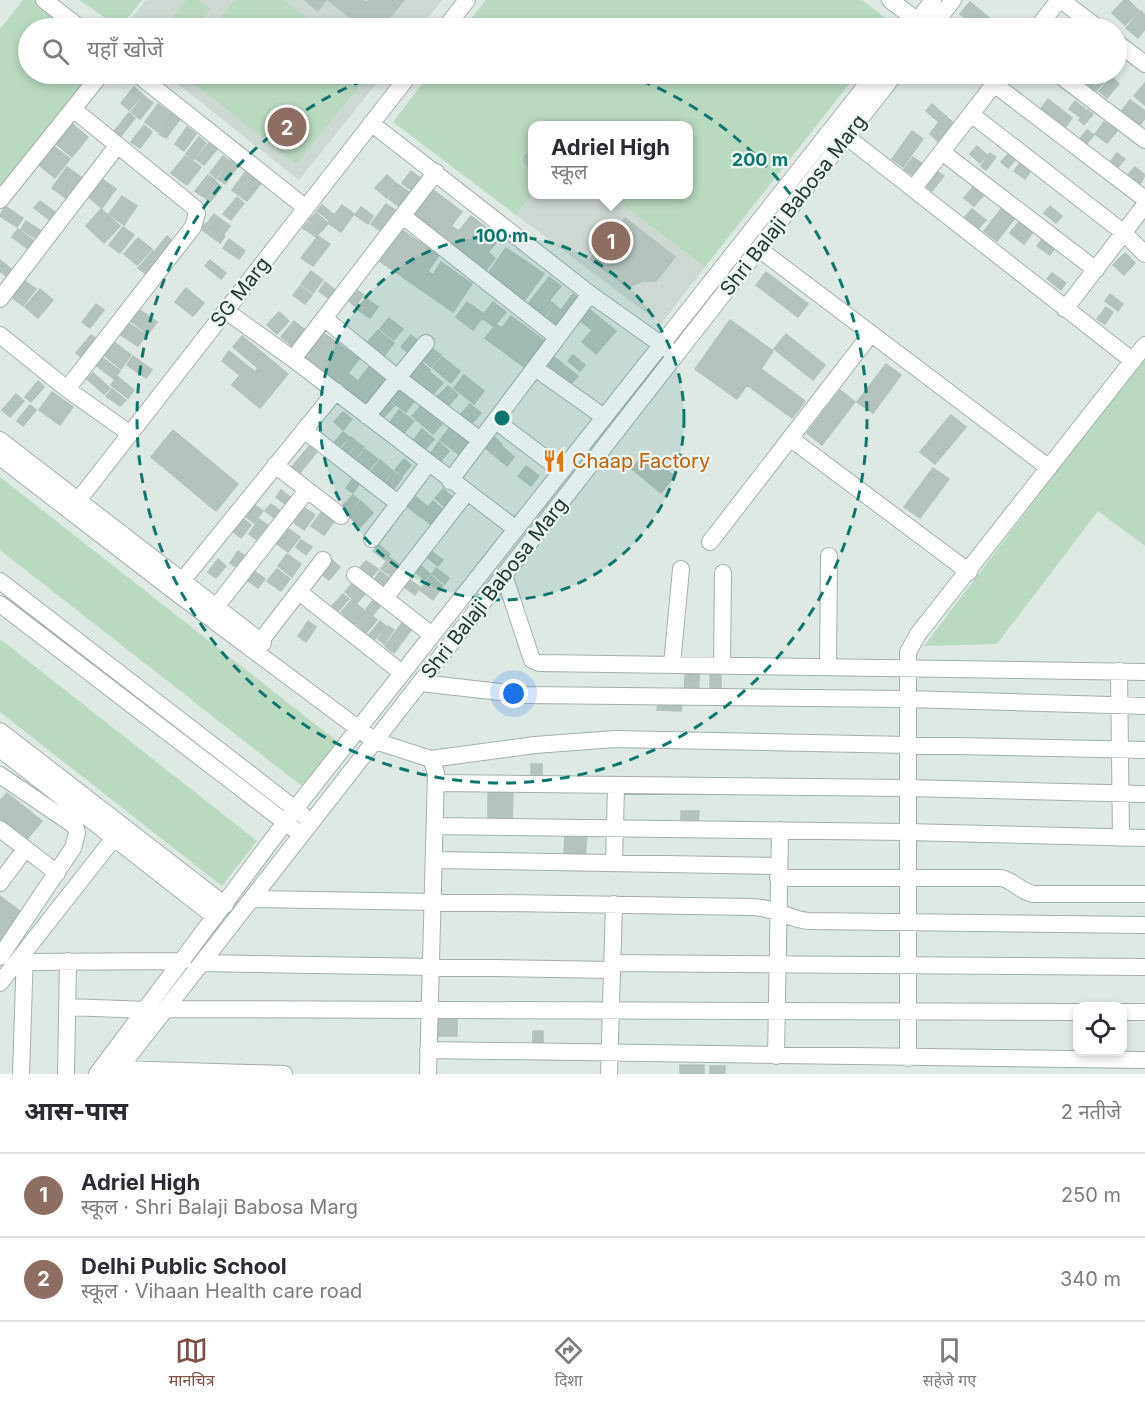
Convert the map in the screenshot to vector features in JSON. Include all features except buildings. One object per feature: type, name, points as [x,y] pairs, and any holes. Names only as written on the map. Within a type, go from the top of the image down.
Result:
[{"type":"street","points":[[453,18],[467,0]]},
{"type":"street","points":[[890,0],[911,18]]},
{"type":"street","points":[[926,18],[933,0]]},
{"type":"street","points":[[932,18],[953,0]]},
{"type":"street","points":[[1045,18],[1060,0],[1084,18]]},
{"type":"street","points":[[55,3],[70,18]]},
{"type":"street","points":[[1127,50],[1145,64]]},
{"type":"street","points":[[0,200],[93,84]]},
{"type":"street","points":[[150,84],[306,208]]},
{"type":"street","name":"SG Marg","points":[[74,506],[402,84]]},
{"type":"street","name":"Shri Balaji Babosa Marg","points":[[117,1072],[307,828],[380,739],[504,575],[759,249],[840,131],[869,84]]},
{"type":"street","name":"Shri Balaji Babosa Marg","points":[[97,1074],[361,724],[661,345],[840,131],[886,84]]},
{"type":"street","points":[[913,189],[994,84]]},
{"type":"street","points":[[1004,84],[1145,199]]},
{"type":"street","points":[[1071,84],[1145,140]]},
{"type":"street","points":[[67,389],[196,219],[195,208],[73,110]]},
{"type":"street","points":[[971,114],[1124,233],[1145,254]]},
{"type":"street","points":[[371,123],[590,294],[675,355]]},
{"type":"street","points":[[840,131],[1133,361]]},
{"type":"street","points":[[0,299],[117,146]]},
{"type":"street","points":[[942,152],[1096,270]]},
{"type":"street","points":[[293,359],[404,217],[436,172]]},
{"type":"street","points":[[1065,309],[1145,205]]},
{"type":"street","points":[[404,217],[558,337]]},
{"type":"street","points":[[759,249],[1049,468]]},
{"type":"street","points":[[450,481],[590,294]]},
{"type":"street","points":[[225,311],[336,391],[450,481],[516,529]]},
{"type":"street","points":[[324,318],[399,379],[480,440]]},
{"type":"street","points":[[0,335],[67,389],[129,433]]},
{"type":"street","points":[[710,542],[870,335]]},
{"type":"street","points":[[367,416],[426,343]]},
{"type":"street","points":[[908,1058],[907,667],[912,642],[1145,345]]},
{"type":"street","points":[[535,368],[604,417]]},
{"type":"street","points":[[182,581],[336,391]]},
{"type":"street","points":[[496,421],[562,471]]},
{"type":"street","points":[[304,430],[399,504]]},
{"type":"street","points":[[790,438],[969,572]]},
{"type":"street","points":[[0,440],[74,506],[361,724]]},
{"type":"street","points":[[0,457],[182,581],[380,739],[431,759],[535,745],[615,739],[1145,750]]},
{"type":"street","points":[[372,539],[428,464]]},
{"type":"street","points":[[275,465],[341,516]]},
{"type":"street","points":[[216,607],[307,489]]},
{"type":"street","points":[[385,597],[466,493]]},
{"type":"street","points":[[828,666],[829,556]]},
{"type":"street","points":[[260,642],[323,560]]},
{"type":"street","points":[[672,664],[681,569]]},
{"type":"street","points":[[722,665],[723,573]]},
{"type":"street","points":[[356,575],[432,635]]},
{"type":"street","points":[[504,575],[532,660],[539,663],[1145,672]]},
{"type":"street","points":[[0,581],[290,816]]},
{"type":"street","points":[[299,592],[402,673]]},
{"type":"street","points":[[0,604],[307,828]]},
{"type":"street","points":[[1119,671],[1121,838]]},
{"type":"street","points":[[421,683],[526,695],[907,699],[1145,706]]},
{"type":"street","points":[[0,731],[220,911]]},
{"type":"street","points":[[0,749],[114,838],[220,911]]},
{"type":"street","points":[[428,1074],[436,783],[436,773],[431,759]]},
{"type":"street","points":[[0,775],[75,826],[77,833],[74,848],[0,957]]},
{"type":"street","points":[[436,783],[616,787],[907,788],[1145,794]]},
{"type":"street","points":[[614,863],[616,787]]},
{"type":"street","points":[[435,826],[907,831],[1145,838]]},
{"type":"street","points":[[0,829],[57,873]]},
{"type":"street","points":[[776,1056],[780,830]]},
{"type":"street","points":[[0,983],[25,957],[114,838]]},
{"type":"street","points":[[0,883],[25,849]]},
{"type":"street","points":[[434,860],[614,863],[908,878],[1001,878],[1034,894],[1145,894]]},
{"type":"street","points":[[252,899],[752,907],[777,910],[798,920],[809,921],[1145,925]]},
{"type":"street","points":[[609,1074],[614,904]]},
{"type":"street","points":[[25,957],[68,961],[183,961]]},
{"type":"street","points":[[21,1074],[25,957]]},
{"type":"street","points":[[66,1074],[68,961]]},
{"type":"street","points":[[202,963],[431,968],[778,965],[1145,967]]},
{"type":"street","points":[[68,1008],[147,1010]]},
{"type":"street","points":[[166,1009],[429,1012],[1073,1012]]},
{"type":"street","points":[[1127,1012],[1145,1012]]},
{"type":"street","points":[[428,1050],[1145,1060]]},
{"type":"street","points":[[117,1072],[284,1074]]},
{"type":"shaded area","points":[[146,0],[442,0],[428,18],[131,18]]},
{"type":"shaded area","points":[[178,84],[376,84],[299,180]]},
{"type":"shaded area","points":[[528,199],[614,199],[705,267],[661,324],[516,215]]},
{"type":"green space","points":[[23,0],[43,0],[66,18],[18,18],[18,84],[84,84],[0,190],[0,29]]},
{"type":"green space","points":[[79,0],[142,0],[128,18],[105,18]]},
{"type":"green space","points":[[186,0],[199,0],[211,9],[204,18],[172,18]]},
{"type":"green space","points":[[235,0],[284,0],[307,18],[220,18]]},
{"type":"green space","points":[[486,0],[862,0],[886,18],[472,18]]},
{"type":"green space","points":[[195,84],[361,84],[296,164]]},
{"type":"green space","points":[[422,84],[849,84],[705,267],[614,199],[693,199],[693,121],[528,121],[528,199],[516,215],[393,122]]},
{"type":"green space","points":[[1145,355],[1145,546],[1098,511],[997,644],[924,646]]},
{"type":"green space","points":[[0,477],[338,742],[303,787],[0,550]]},
{"type":"green space","points":[[0,639],[257,841],[222,886],[0,712]]},
{"type":"place","name":"Delhi Public School","points":[[287,127]]},
{"type":"place","name":"Adriel High","points":[[611,241]]},
{"type":"place","name":"Chaap Factory","points":[[554,461]]}]
